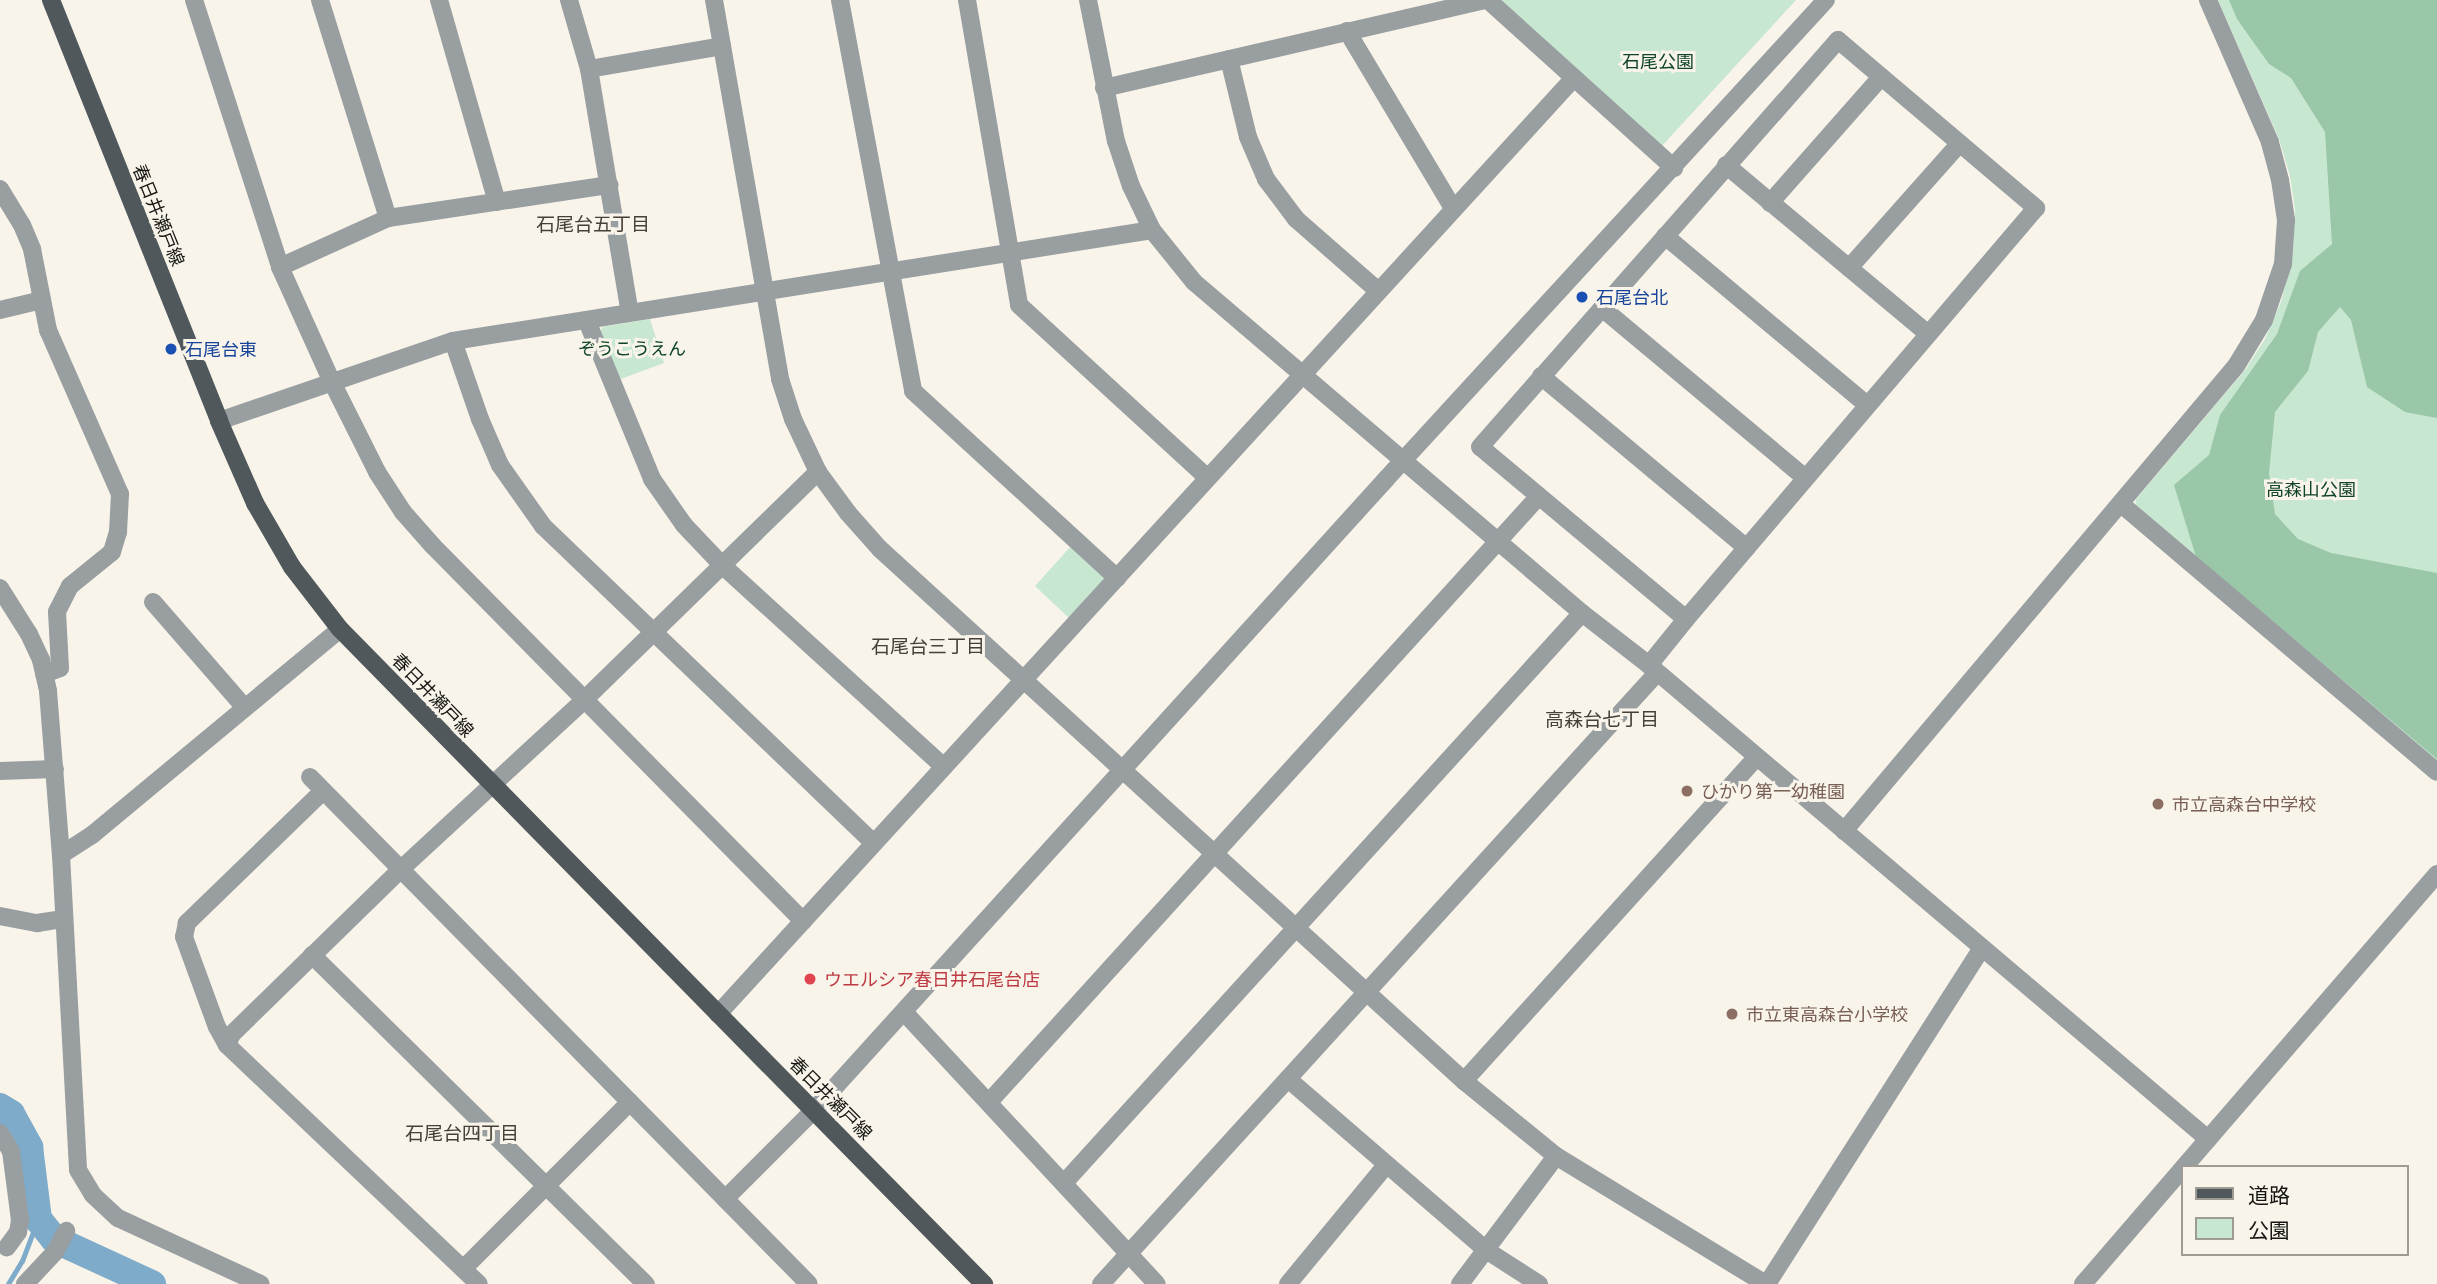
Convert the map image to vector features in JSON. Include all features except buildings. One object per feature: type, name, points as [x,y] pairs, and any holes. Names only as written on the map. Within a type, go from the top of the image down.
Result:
[{"type":"main road","name":"春日井瀬戸線","points":[[51,0],[219,421],[255,503],[292,567],[340,629],[984,1284]]},
{"type":"street","points":[[194,0],[280,267],[332,382],[377,472],[404,512],[433,547],[803,921]]},
{"type":"street","points":[[320,0],[388,218]]},
{"type":"street","points":[[439,0],[497,202]]},
{"type":"street","points":[[569,0],[589,69],[630,313]]},
{"type":"street","points":[[714,0],[780,379],[793,419],[818,472],[880,549],[1464,1081],[1556,1156],[1767,1284],[1982,948]]},
{"type":"street","points":[[840,0],[913,391],[1116,578]]},
{"type":"street","points":[[967,0],[1019,305],[1208,477]]},
{"type":"street","points":[[1088,0],[1115,141],[1131,186],[1152,230],[1194,282],[1582,613],[1653,669],[2208,1139]]},
{"type":"street","points":[[1104,88],[1486,0],[1674,168]]},
{"type":"street","points":[[725,1199],[814,1110],[904,1012],[1404,460],[1826,0]]},
{"type":"street","points":[[1844,831],[2236,366],[2264,320],[2283,264],[2286,220],[2270,142],[2208,0]]},
{"type":"street","points":[[1347,31],[1453,208]]},
{"type":"street","points":[[1101,1284],[1289,1079],[1653,669],[1686,619],[2036,208],[1838,40],[1480,447],[1686,619]]},
{"type":"street","points":[[589,69],[722,46]]},
{"type":"street","points":[[1229,59],[1248,137],[1266,179],[1296,219],[1377,290]]},
{"type":"street","points":[[1770,203],[1881,77]]},
{"type":"street","points":[[718,1014],[1377,290],[1574,78]]},
{"type":"street","points":[[1849,268],[1959,144]]},
{"type":"street","points":[[1726,165],[1928,334]]},
{"type":"street","points":[[280,267],[388,218],[610,185]]},
{"type":"street","points":[[0,189],[22,225],[32,249],[48,330],[120,494],[118,532],[111,552],[70,586],[57,612],[60,668],[44,674]]},
{"type":"street","points":[[219,421],[453,341],[1152,230]]},
{"type":"street","points":[[1665,236],[1867,405]]},
{"type":"street","points":[[0,310],[42,300]]},
{"type":"street","points":[[1602,308],[1805,478]]},
{"type":"street","points":[[587,321],[652,479],[684,525],[722,565],[944,767]]},
{"type":"street","points":[[453,341],[480,419],[500,465],[543,526],[873,843]]},
{"type":"street","points":[[1541,376],[1746,548]]},
{"type":"street","points":[[227,1045],[232,1034],[400,870],[584,700],[818,472]]},
{"type":"street","points":[[989,1101],[1539,496]]},
{"type":"street","points":[[2121,504],[2437,772]]},
{"type":"street","points":[[0,589],[29,634],[44,674],[61,855],[75,1162],[85,1184],[118,1218],[261,1284]]},
{"type":"street","points":[[153,602],[246,708]]},
{"type":"street","points":[[1064,1183],[1582,613]]},
{"type":"street","points":[[61,855],[92,835],[340,629]]},
{"type":"street","points":[[1464,1081],[1756,758]]},
{"type":"street","points":[[0,771],[55,769]]},
{"type":"street","points":[[310,777],[810,1284]]},
{"type":"street","points":[[323,791],[187,923],[184,937],[217,1027],[227,1045],[478,1284]]},
{"type":"street","points":[[2186,1165],[2437,874]]},
{"type":"street","points":[[0,916],[37,923],[62,919]]},
{"type":"street","points":[[313,955],[646,1284]]},
{"type":"street","points":[[904,1012],[1157,1284]]},
{"type":"street","points":[[1289,1079],[1486,1250],[1539,1284]]},
{"type":"street","points":[[463,1269],[629,1102]]},
{"type":"street","points":[[0,1133],[10,1151],[20,1220],[18,1232],[7,1247]]},
{"type":"street","points":[[1460,1284],[1556,1156]]},
{"type":"street","points":[[1288,1284],[1386,1165]]},
{"type":"street","points":[[2083,1284],[2182,1169]]},
{"type":"street","points":[[25,1284],[55,1252],[66,1231]]},
{"type":"green space","name":"石尾公園","points":[[1498,0],[1796,0],[1661,147]]},
{"type":"green space","name":"高森山公園","points":[[2218,0],[2437,0],[2437,762],[2135,508],[2136,499],[2245,370],[2265,339],[2281,302],[2293,252],[2295,210],[2290,176],[2279,139]]},
{"type":"green space","name":"高森山公園","points":[[2229,0],[2437,0],[2437,418],[2405,412],[2367,387],[2351,320],[2340,307],[2318,332],[2308,371],[2275,412],[2269,473],[2275,514],[2298,539],[2331,553],[2437,573],[2437,759],[2196,557],[2174,485],[2209,455],[2220,415],[2277,334],[2300,271],[2332,244],[2325,132],[2291,78],[2269,64],[2237,19]]},
{"type":"green space","name":"ぞうこうえん","points":[[650,319],[664,363],[618,380],[599,332],[603,327]]},
{"type":"green space","points":[[1072,545],[1104,574],[1104,580],[1069,618],[1035,586]]},
{"type":"waterway","points":[[0,1107],[11,1114],[29,1147],[38,1219],[54,1239],[152,1284]]},
{"type":"waterway","points":[[8,1284],[22,1261],[38,1219]]},
{"type":"place","name":"石尾台北","points":[[1582,297]]},
{"type":"place","name":"石尾台東","points":[[171,349]]},
{"type":"place","name":"ひかり第一幼稚園","points":[[1687,791]]},
{"type":"place","name":"市立高森台中学校","points":[[2158,804]]},
{"type":"place","name":"ウエルシア春日井石尾台店","points":[[810,979]]},
{"type":"place","name":"市立東高森台小学校","points":[[1732,1014]]},
{"type":"district","name":"石尾台五丁目","points":[[593,225]]},
{"type":"district","name":"石尾台三丁目","points":[[928,647]]},
{"type":"district","name":"高森台七丁目","points":[[1602,720]]},
{"type":"district","name":"石尾台四丁目","points":[[462,1134]]}]
